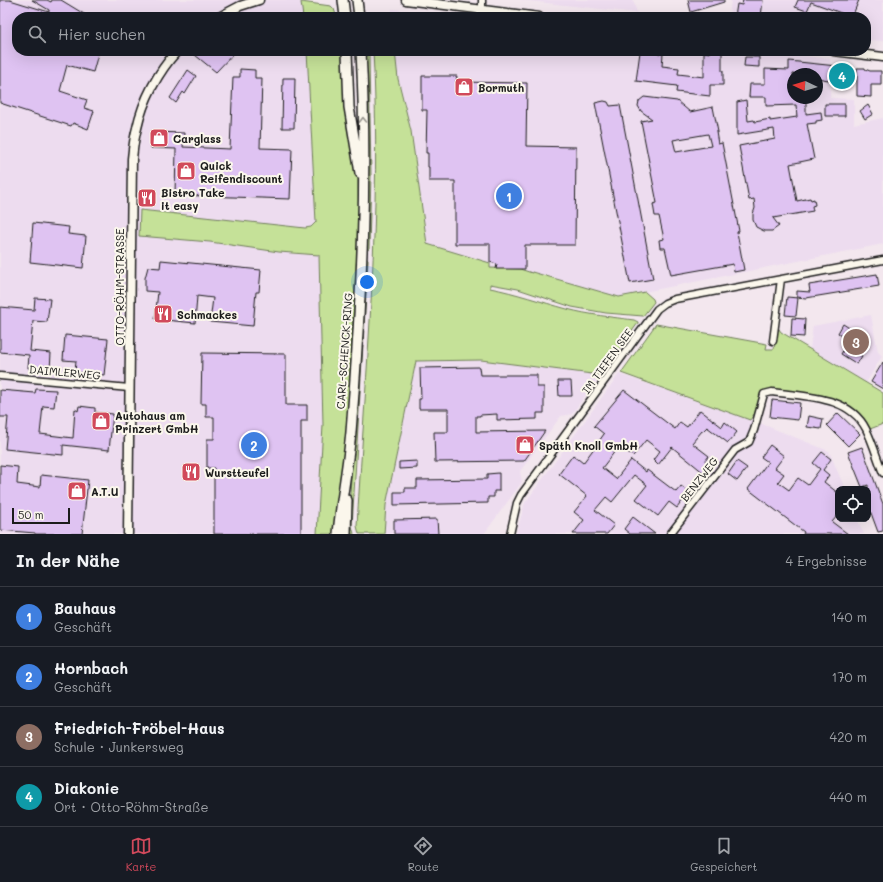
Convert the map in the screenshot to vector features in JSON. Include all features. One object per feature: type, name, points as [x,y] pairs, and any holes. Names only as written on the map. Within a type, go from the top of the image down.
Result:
[{"type":"main road","points":[[343,0],[344,12]]},
{"type":"main road","points":[[357,0],[358,12]]},
{"type":"main road","name":"CARL-SCHENCK-RING","points":[[347,56],[351,123],[364,206]]},
{"type":"main road","name":"CARL-SCHENCK-RING","points":[[338,534],[353,400],[364,206],[361,56]]},
{"type":"main road","name":"CARL-SCHENCK-RING","points":[[346,472],[346,534]]},
{"type":"street","points":[[229,12],[240,6],[259,0]]},
{"type":"street","points":[[406,0],[503,12]]},
{"type":"street","points":[[482,0],[482,9]]},
{"type":"street","name":"OTTO-RÖHM-STRASSE","points":[[128,534],[132,159],[137,128],[142,110],[165,65],[173,56]]},
{"type":"street","points":[[871,56],[883,57]]},
{"type":"street","name":"IM TIEFEN SEE","points":[[510,534],[517,503],[521,495],[660,307],[668,301],[883,260]]},
{"type":"street","points":[[774,341],[781,279]]},
{"type":"street","name":"DAIMLERWEG","points":[[0,376],[129,388]]},
{"type":"street","name":"BENZWEG","points":[[670,534],[735,450],[749,442],[764,394],[772,392],[827,400],[845,407],[856,415],[866,428],[883,473]]},
{"type":"shaded area","points":[[0,0],[301,0],[302,12],[12,12],[12,56],[307,56],[316,222],[311,227],[305,228],[140,210],[139,235],[210,242],[279,252],[319,254],[323,425],[317,534],[0,534]]},
{"type":"shaded area","points":[[520,0],[633,0],[637,12]]},
{"type":"shaded area","points":[[731,0],[883,0],[883,41],[871,40],[871,12],[730,12]]},
{"type":"shaded area","points":[[392,9],[419,12],[392,12]]},
{"type":"shaded area","points":[[396,56],[804,56],[830,59],[830,98],[854,99],[854,124],[883,118],[883,244],[619,297],[520,269],[490,268],[489,263],[427,244],[411,131],[398,79]]},
{"type":"shaded area","points":[[871,315],[878,352],[882,356],[866,383],[810,349],[813,326]]},
{"type":"shaded area","points":[[481,360],[600,375],[572,414],[561,416],[520,471],[522,482],[484,534],[384,534],[386,505],[416,361]]},
{"type":"shaded area","points":[[619,374],[757,422],[829,451],[844,486],[835,486],[835,522],[858,522],[864,534],[516,534],[525,503]]},
{"type":"green space","points":[[301,2],[331,6],[335,12],[302,12]]},
{"type":"green space","points":[[307,56],[342,56],[346,122],[358,179],[359,219],[346,439],[340,479],[336,534],[317,534],[323,425],[319,255],[279,252],[210,242],[139,236],[140,210],[305,228],[311,227],[316,222]]},
{"type":"green space","points":[[365,56],[369,56],[371,176],[369,249],[366,251]]},
{"type":"green space","points":[[373,56],[396,56],[398,79],[411,131],[427,244],[490,263],[490,268],[520,269],[619,297],[645,292],[653,299],[654,302],[643,316],[606,313],[572,307],[518,289],[490,284],[490,288],[567,309],[634,320],[638,323],[600,375],[481,360],[416,361],[386,505],[384,534],[359,534],[357,526],[372,288],[376,170]]},
{"type":"green space","points":[[365,257],[368,261],[352,526],[354,534],[350,534],[348,526]]},
{"type":"green space","points":[[656,324],[767,344],[766,349],[774,349],[777,326],[781,332],[883,393],[883,424],[870,429],[856,411],[844,403],[830,399],[765,391],[757,410],[750,420],[621,373]]},
{"type":"building","points":[[0,0],[10,0],[49,12],[12,12],[12,56],[97,56],[93,72],[67,65],[60,91],[87,100],[84,108],[94,111],[88,129],[73,123],[71,126],[0,103]]},
{"type":"building","points":[[32,0],[47,0],[51,2],[52,0],[61,0],[81,12],[49,12],[49,10]]},
{"type":"building","points":[[688,0],[724,0],[724,2],[691,12]]},
{"type":"building","points":[[743,0],[763,0],[762,12],[736,12],[737,4],[742,5]]},
{"type":"building","points":[[798,0],[859,0],[854,12],[838,12],[811,2],[807,11],[795,7]]},
{"type":"building","points":[[196,56],[231,56],[216,72]]},
{"type":"building","points":[[639,56],[663,56],[662,66],[679,68],[678,74],[704,77],[704,56],[722,56],[723,85],[710,85],[710,96],[676,92],[677,86],[636,81]]},
{"type":"building","points":[[745,57],[759,57],[759,67],[744,66]]},
{"type":"building","points":[[789,61],[846,67],[846,83],[823,79],[823,68],[789,68]]},
{"type":"building","points":[[857,68],[865,68],[870,71],[881,71],[881,85],[871,85],[871,97],[857,96]]},
{"type":"building","points":[[240,69],[255,70],[255,78],[262,78],[260,148],[292,149],[290,199],[175,195],[176,149],[151,148],[152,132],[184,133],[183,147],[230,149],[233,77],[240,77]]},
{"type":"building","points":[[765,69],[787,70],[787,104],[806,104],[806,114],[821,112],[822,120],[816,121],[816,123],[807,124],[814,159],[790,164],[797,201],[810,198],[811,200],[814,199],[815,205],[812,206],[813,211],[773,218],[779,226],[772,231],[764,231],[756,227],[753,220],[755,208],[754,199],[749,200],[739,146],[775,139],[774,129],[737,135],[737,102],[746,100],[748,121],[754,120],[755,122],[770,119],[770,121],[797,117],[796,105],[766,106],[766,97],[749,97],[750,84],[765,84]]},
{"type":"building","points":[[188,70],[196,76],[185,94],[183,92],[176,103],[170,98]]},
{"type":"building","points":[[422,76],[457,76],[456,82],[527,83],[526,146],[576,147],[575,245],[525,245],[525,269],[496,269],[497,264],[490,262],[490,244],[455,244],[455,181],[429,181],[428,153],[426,153],[427,110],[422,110]]},
{"type":"building","points":[[283,78],[295,78],[294,128],[282,128]]},
{"type":"building","points":[[644,97],[677,101],[690,112],[713,107],[718,132],[716,132],[718,144],[722,143],[739,231],[737,232],[744,270],[734,272],[733,264],[671,275],[665,248],[660,248],[659,240],[664,239],[659,216],[655,216],[653,204],[657,203],[641,121],[652,119],[641,111],[638,106],[639,101]],"holes":[[[708,134],[711,146],[676,152],[673,140]]]},
{"type":"building","points":[[604,101],[608,102],[610,106],[620,105],[653,279],[630,283],[595,103]]},
{"type":"building","points":[[825,104],[845,104],[845,116],[825,116]]},
{"type":"building","points":[[868,105],[873,114],[865,119],[860,111]]},
{"type":"building","points":[[33,223],[69,227],[68,234],[86,236],[83,268],[30,262]]},
{"type":"building","points":[[161,260],[261,270],[259,292],[256,292],[253,326],[210,322],[213,298],[197,296],[195,323],[155,319],[158,292],[145,291],[145,278],[148,267],[160,268]]},
{"type":"building","points":[[877,274],[879,286],[806,298],[797,297],[797,291],[810,292],[809,285]]},
{"type":"building","points":[[787,297],[798,298],[796,316],[785,315]]},
{"type":"building","points":[[35,298],[50,299],[47,322],[33,321],[30,351],[51,353],[50,370],[28,368],[29,355],[0,352],[0,307],[34,310]]},
{"type":"building","points":[[792,318],[805,319],[804,337],[791,336]]},
{"type":"building","points":[[843,324],[865,338],[857,353],[862,356],[857,364],[841,354],[849,341],[838,333]]},
{"type":"building","points":[[65,335],[108,339],[104,375],[75,372],[76,361],[63,360]]},
{"type":"building","points":[[202,353],[286,354],[286,405],[307,405],[307,421],[301,421],[301,534],[214,534],[214,468],[207,468],[207,439],[214,439],[214,417],[206,417],[206,404],[201,404]]},
{"type":"building","points":[[883,362],[883,389],[871,382]]},
{"type":"building","points":[[479,367],[480,375],[537,375],[537,387],[544,387],[544,413],[537,413],[537,419],[497,420],[497,414],[476,416],[476,432],[545,431],[524,461],[435,462],[434,432],[448,432],[448,409],[419,409],[419,399],[421,399],[420,368]]},
{"type":"building","points":[[558,381],[571,381],[572,396],[559,396]]},
{"type":"building","points":[[36,389],[56,390],[54,407],[43,406],[40,434],[73,438],[75,409],[78,411],[79,406],[95,408],[95,412],[113,414],[109,450],[63,445],[63,455],[5,449],[8,417],[0,417],[0,390],[35,393]]},
{"type":"building","points":[[624,390],[675,429],[680,422],[687,427],[700,410],[722,427],[725,422],[737,432],[728,443],[707,427],[692,443],[709,456],[705,461],[710,465],[704,473],[672,447],[658,465],[653,460],[660,451],[646,440],[633,456],[619,446],[602,468],[616,479],[631,460],[676,492],[681,486],[689,492],[677,508],[669,502],[658,516],[636,499],[647,485],[634,475],[612,502],[606,497],[595,510],[614,525],[607,534],[573,534],[584,520],[574,512],[587,496],[559,474],[573,455],[583,463],[604,434],[594,426]]},
{"type":"building","points":[[772,400],[800,403],[798,420],[770,417]]},
{"type":"building","points":[[838,413],[860,434],[848,446],[827,425]]},
{"type":"building","points":[[809,416],[823,419],[821,429],[807,427]]},
{"type":"building","points":[[770,445],[784,456],[775,468],[784,474],[778,482],[789,490],[798,478],[808,485],[820,469],[813,463],[822,452],[831,459],[823,470],[829,475],[824,482],[835,491],[835,518],[832,522],[848,534],[803,534],[804,532],[748,489],[768,462],[761,457]]},
{"type":"building","points":[[862,447],[883,504],[883,531],[878,532],[871,513],[871,486],[862,486],[848,452]]},
{"type":"building","points":[[417,461],[417,468],[399,469],[399,462]]},
{"type":"building","points":[[737,461],[747,468],[737,481],[728,474]]},
{"type":"building","points":[[0,465],[18,467],[17,484],[40,487],[41,475],[88,480],[82,534],[35,534],[0,530]]},
{"type":"building","points":[[499,473],[499,491],[494,491],[494,497],[488,497],[488,503],[394,505],[394,492],[405,492],[405,488],[417,488],[417,480],[487,479],[487,474]]},
{"type":"building","points":[[633,517],[655,534],[630,534],[624,529]]},
{"type":"building","points":[[437,519],[438,534],[394,534],[394,520]]},
{"type":"place","name":"Diakonie","points":[[842,76]]},
{"type":"place","name":"Bormuth","points":[[464,87]]},
{"type":"place","name":"Carglass","points":[[159,138]]},
{"type":"place","name":"Quick Reifendiscount","points":[[186,171]]},
{"type":"place","name":"Bauhaus","points":[[509,196]]},
{"type":"place","name":"Bistro Take it easy","points":[[147,198]]},
{"type":"place","name":"Schmackes","points":[[163,314]]},
{"type":"place","name":"Friedrich-Fröbel-Haus","points":[[856,342]]},
{"type":"place","name":"Autohaus am Prinzert GmbH","points":[[101,421]]},
{"type":"place","name":"Hornbach","points":[[254,445]]},
{"type":"place","name":"Späth Knoll GmbH","points":[[525,445]]},
{"type":"place","name":"Wurstteufel","points":[[191,472]]},
{"type":"place","name":"A.T.U","points":[[77,491]]}]
